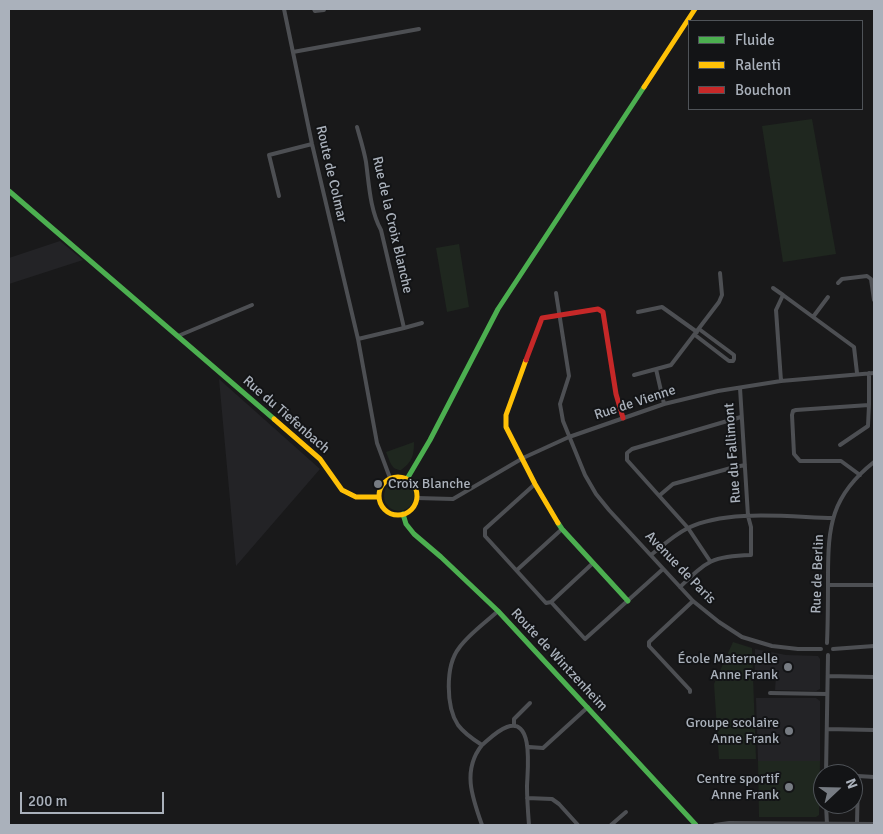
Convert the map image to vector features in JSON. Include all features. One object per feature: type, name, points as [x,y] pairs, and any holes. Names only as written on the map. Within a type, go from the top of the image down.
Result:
[{"type":"main road","points":[[407,479],[430,440],[498,309],[695,9]]},
{"type":"main road","name":"Rue du Tiefenbach","points":[[9,191],[320,459],[347,494],[357,499],[380,498]]},
{"type":"main road","points":[[623,418],[616,394],[603,312],[598,309],[542,318],[506,415],[506,427],[535,484],[562,529],[628,601]]},
{"type":"main road","points":[[399,476],[407,479],[417,490],[414,506],[403,514],[394,514],[386,510],[380,498],[381,488],[384,483],[390,478],[399,476]]},
{"type":"main road","name":"Route de Wintzenheim","points":[[403,514],[406,524],[414,534],[498,611],[696,825]]},
{"type":"street","name":"Route de Colmar","points":[[284,9],[312,144],[359,341]]},
{"type":"street","points":[[314,9],[315,11],[324,10]]},
{"type":"street","points":[[293,52],[419,29]]},
{"type":"street","name":"Rue de la Croix Blanche","points":[[357,127],[366,163],[367,179],[378,223],[382,230],[404,328]]},
{"type":"street","points":[[279,196],[269,155],[312,144]]},
{"type":"street","points":[[634,375],[671,365],[697,332],[722,295],[720,273]]},
{"type":"street","points":[[838,284],[842,279],[867,276],[871,278],[874,300]]},
{"type":"street","points":[[773,288],[854,347],[857,373]]},
{"type":"street","name":"Avenue de Paris","points":[[556,293],[569,376],[560,404],[563,421],[585,475],[596,494],[693,601],[719,622],[742,637],[772,646],[821,649]]},
{"type":"street","points":[[781,381],[776,310],[783,296]]},
{"type":"street","points":[[813,317],[828,297]]},
{"type":"street","points":[[178,336],[252,305]]},
{"type":"street","points":[[638,312],[662,307],[734,355],[733,361],[729,361],[697,332]]},
{"type":"street","points":[[390,478],[377,443],[359,341],[422,323]]},
{"type":"street","points":[[656,369],[664,404]]},
{"type":"street","points":[[840,445],[868,426],[872,372]]},
{"type":"street","name":"Rue de Vienne","points":[[417,498],[453,499],[523,458],[569,438],[664,404],[718,391],[781,381],[872,372]]},
{"type":"street","name":"Rue du Fallimont","points":[[710,561],[729,555],[751,555],[751,527],[748,516],[740,388]]},
{"type":"street","points":[[860,474],[841,461],[800,461],[796,458],[794,454],[792,415],[793,411],[796,410],[869,405]]},
{"type":"street","points":[[680,587],[710,561],[688,528],[627,460],[627,453],[632,449],[742,417]]},
{"type":"street","name":"Rue de Berlin","points":[[827,643],[828,536],[832,518],[842,496],[860,474],[874,462]]},
{"type":"street","points":[[660,495],[673,484],[745,465]]},
{"type":"street","points":[[535,484],[485,529],[485,536],[546,603],[551,602],[593,563]]},
{"type":"street","points":[[651,556],[670,539],[688,528],[719,518],[748,516],[832,518]]},
{"type":"street","points":[[517,570],[562,529]]},
{"type":"street","points":[[551,602],[585,639],[664,569]]},
{"type":"street","points":[[828,585],[874,585]]},
{"type":"street","points":[[690,692],[649,646],[649,642],[693,601]]},
{"type":"street","points":[[482,745],[458,725],[453,714],[449,683],[451,664],[459,648],[498,611]]},
{"type":"street","points":[[828,654],[824,653],[821,649],[822,645],[827,643],[833,649]]},
{"type":"street","points":[[828,654],[833,649],[874,646]]},
{"type":"street","points":[[826,764],[828,654]]},
{"type":"street","points":[[828,676],[874,677]]},
{"type":"street","points":[[770,693],[827,694]]},
{"type":"street","points":[[514,726],[514,719],[530,703]]},
{"type":"street","points":[[529,747],[543,748],[588,707]]},
{"type":"street","points":[[482,825],[474,804],[470,772],[475,754],[482,745],[507,727],[514,726],[520,728],[525,735],[529,747],[527,798],[529,825]]},
{"type":"street","points":[[827,730],[874,730]]},
{"type":"street","points":[[858,824],[858,776],[874,777]]},
{"type":"street","points":[[527,798],[552,799],[578,825]]},
{"type":"street","points":[[611,825],[626,812]]},
{"type":"street","points":[[715,825],[874,824]]},
{"type":"shaded area","points":[[812,119],[836,254],[783,262],[762,126]]},
{"type":"shaded area","points":[[60,241],[83,260],[9,284],[9,258]]},
{"type":"shaded area","points":[[459,244],[469,307],[447,312],[436,248]]},
{"type":"shaded area","points":[[219,379],[320,469],[236,566]]},
{"type":"shaded area","points":[[414,442],[413,455],[410,461],[401,470],[398,470],[391,464],[386,452]]},
{"type":"shaded area","points":[[399,481],[410,485],[414,496],[410,507],[399,511],[388,507],[384,496],[388,485]]},
{"type":"shaded area","points":[[733,642],[752,648],[756,759],[719,759],[714,684]]},
{"type":"shaded area","name":"École Maternelle Anne Frank","points":[[755,649],[786,655],[818,656],[820,659],[820,689],[816,691],[775,690],[776,676],[755,675]]},
{"type":"shaded area","name":"Groupe scolaire Anne Frank","points":[[756,698],[816,698],[820,701],[820,761],[758,761]]},
{"type":"shaded area","name":"Centre sportif Anne Frank","points":[[758,761],[820,761],[820,764],[813,764],[813,814],[819,815],[816,817],[759,817]]},
{"type":"traffic: fast","points":[[407,479],[430,440],[498,309],[644,87]]},
{"type":"traffic: fast","points":[[9,191],[274,419]]},
{"type":"traffic: fast","points":[[403,514],[406,524],[414,534],[498,611],[696,825]]},
{"type":"traffic: fast","points":[[558,523],[628,601]]},
{"type":"traffic: slow","points":[[644,87],[695,9]]},
{"type":"traffic: slow","points":[[526,360],[506,415],[506,427],[535,484],[558,523]]},
{"type":"traffic: slow","points":[[274,419],[320,459],[342,490],[356,497],[379,497]]},
{"type":"traffic: slow","points":[[398,477],[411,483],[417,496],[411,509],[398,515],[385,509],[379,496],[385,483],[398,477]]},
{"type":"traffic: jam","points":[[526,360],[542,318],[598,309],[603,312],[616,394],[623,418]]},
{"type":"place","name":"Croix Blanche","points":[[378,484]]},
{"type":"place","name":"École Maternelle Anne Frank","points":[[788,667]]},
{"type":"place","name":"Groupe scolaire Anne Frank","points":[[789,731]]},
{"type":"place","name":"Centre sportif Anne Frank","points":[[789,787]]}]
